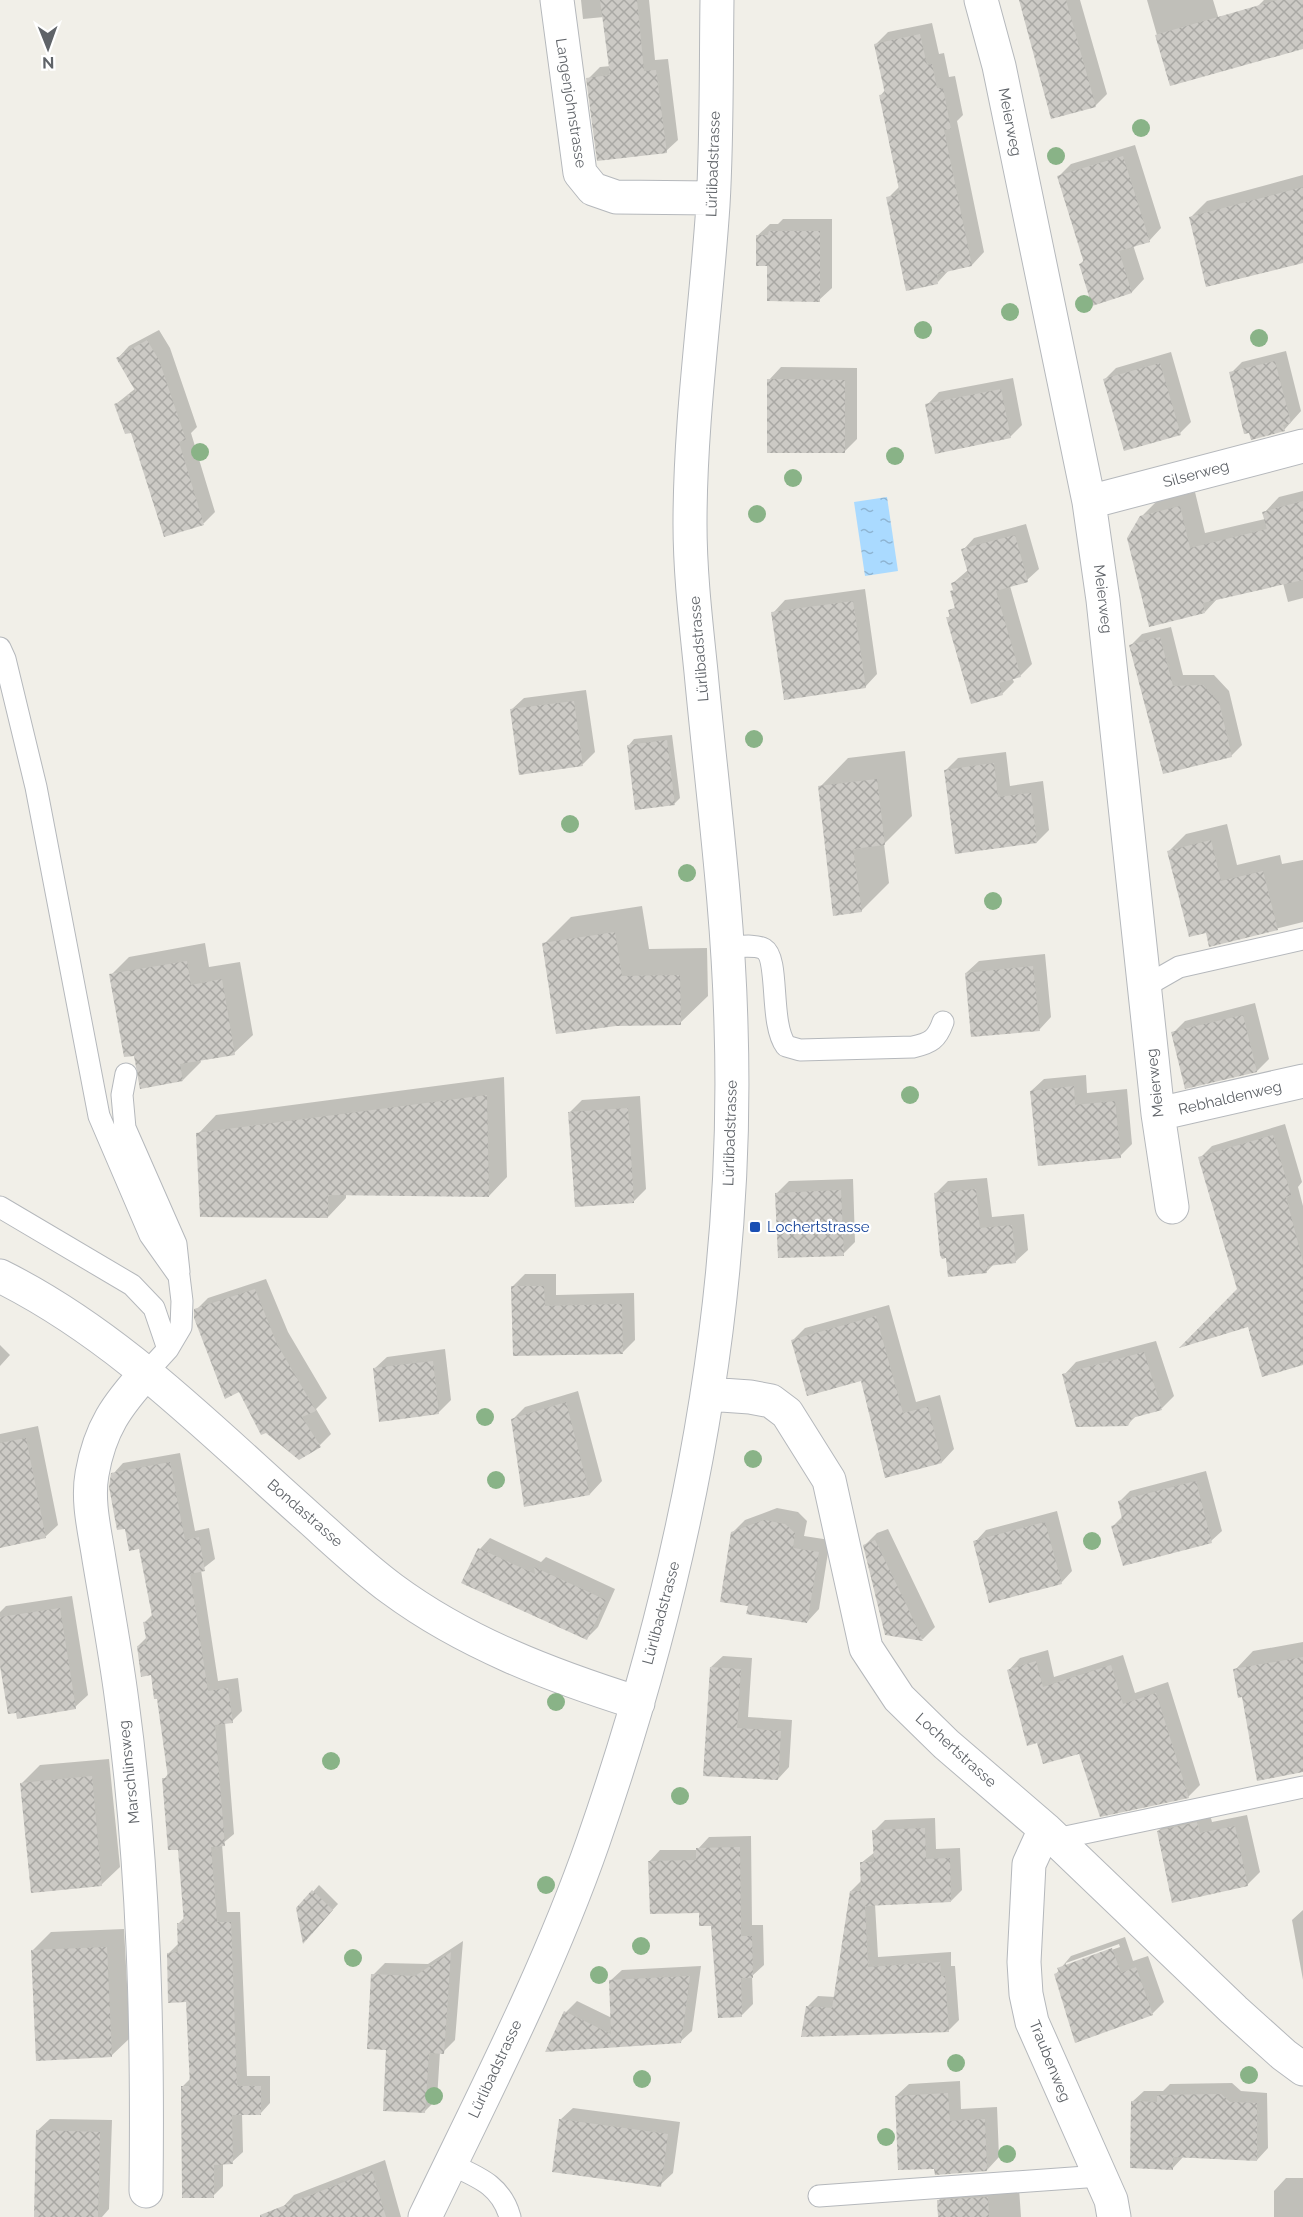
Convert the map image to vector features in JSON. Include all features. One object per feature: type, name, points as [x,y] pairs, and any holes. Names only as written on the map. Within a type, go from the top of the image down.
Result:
[{"type":"street","name":"Langenjohnstrasse","points":[[557,0],[580,173],[593,189],[616,197],[714,198]]},
{"type":"street","name":"Lürlibadstrasse","points":[[425,2217],[560,1925],[592,1845],[638,1703],[678,1550],[707,1394],[725,1236],[731,1151],[731,1028],[725,889],[709,763],[690,524],[714,198],[717,0]]},
{"type":"street","name":"Meierweg","points":[[981,0],[999,66],[1089,502],[1104,600],[1158,1114],[1172,1207]]},
{"type":"street","name":"Silserweg","points":[[1089,502],[1303,446]]},
{"type":"street","name":"Rebhaldenweg","points":[[1158,1114],[1303,1081]]},
{"type":"street","name":"Bondastrasse","points":[[0,1276],[90,1328],[158,1361],[393,1589],[444,1621],[530,1665],[638,1703]]},
{"type":"street","name":"Marschlinsweg","points":[[146,2191],[148,2058],[141,1886],[122,1703],[91,1509],[92,1475],[100,1439],[117,1405],[158,1361]]},
{"type":"street","name":"Lochertstrasse","points":[[707,1394],[771,1401],[787,1413],[829,1480],[866,1647],[899,1698],[946,1744],[1051,1834],[1234,2010],[1303,2069]]},
{"type":"street","name":"Traubenweg","points":[[1051,1834],[1029,1864],[1024,1962],[1026,1994],[1036,2032],[1111,2200],[1114,2217]]},
{"type":"lane","points":[[0,648],[5,659],[36,787],[99,1116],[150,1235],[179,1276]]},
{"type":"lane","points":[[1144,987],[1179,967],[1303,939]]},
{"type":"lane","points":[[727,947],[762,948],[770,953],[773,965],[776,1022],[779,1037],[786,1046],[800,1050],[913,1047],[928,1044],[937,1037],[944,1022]]},
{"type":"lane","points":[[126,1074],[122,1095],[125,1128],[176,1244],[182,1301],[181,1327],[158,1361]]},
{"type":"lane","points":[[0,1207],[132,1285],[154,1308],[158,1361]]},
{"type":"lane","points":[[1051,1834],[1303,1787]]},
{"type":"lane","points":[[450,2164],[488,2181],[505,2201],[510,2217]]},
{"type":"lane","points":[[819,2196],[1100,2176]]},
{"type":"water","points":[[887,497],[898,571],[865,576],[854,502]]},
{"type":"building","points":[[600,0],[637,0],[644,71],[656,70],[667,153],[597,161],[586,78],[610,75]]},
{"type":"building","points":[[1019,0],[1066,0],[1096,107],[1051,119]]},
{"type":"building","points":[[1277,0],[1303,0],[1303,49],[1170,86],[1155,35]]},
{"type":"building","points":[[920,34],[927,65],[932,64],[937,88],[943,88],[951,129],[944,130],[972,266],[937,274],[938,284],[906,291],[886,197],[900,194],[879,95],[885,94],[874,44]]},
{"type":"building","points":[[1123,156],[1150,242],[1119,251],[1132,293],[1092,306],[1079,264],[1084,263],[1057,176]]},
{"type":"building","points":[[1303,187],[1303,263],[1206,287],[1189,217]]},
{"type":"building","points":[[769,231],[820,231],[820,302],[767,301],[767,266],[756,266],[756,235],[768,235]]},
{"type":"building","points":[[147,340],[159,360],[186,440],[179,442],[204,525],[164,537],[131,433],[125,434],[114,404],[129,399],[127,395],[136,392],[116,358]]},
{"type":"building","points":[[1275,361],[1291,423],[1283,425],[1285,431],[1251,440],[1249,433],[1244,434],[1229,372]]},
{"type":"building","points":[[1160,363],[1181,435],[1124,451],[1103,379]]},
{"type":"building","points":[[767,379],[845,380],[845,453],[767,453]]},
{"type":"building","points":[[1001,389],[1011,438],[935,454],[925,404]]},
{"type":"building","points":[[1303,501],[1303,580],[1203,603],[1205,613],[1149,627],[1127,538],[1140,516],[1180,506],[1190,548],[1267,529],[1262,512]]},
{"type":"building","points":[[1015,535],[1028,582],[996,591],[1021,677],[999,683],[1003,695],[971,704],[946,617],[950,617],[948,610],[955,608],[950,591],[953,590],[951,583],[969,577],[961,549]]},
{"type":"building","points":[[853,601],[866,688],[784,700],[771,612]]},
{"type":"building","points":[[1160,637],[1173,686],[1203,685],[1219,702],[1232,757],[1163,774],[1129,645]]},
{"type":"building","points":[[574,701],[583,766],[519,775],[510,709]]},
{"type":"building","points":[[667,740],[675,805],[635,810],[627,745]]},
{"type":"building","points":[[994,763],[998,797],[1031,793],[1037,843],[955,854],[944,770]]},
{"type":"building","points":[[877,779],[885,845],[853,849],[862,912],[833,916],[818,786]]},
{"type":"building","points":[[1211,840],[1221,881],[1263,871],[1278,930],[1209,947],[1206,933],[1189,937],[1167,851]]},
{"type":"building","points":[[615,932],[622,976],[680,975],[681,1025],[616,1026],[556,1034],[542,943]]},
{"type":"building","points":[[187,961],[191,985],[222,979],[235,1055],[180,1064],[183,1081],[140,1089],[134,1056],[124,1057],[109,974]]},
{"type":"building","points":[[1033,966],[1040,1031],[971,1037],[965,973]]},
{"type":"building","points":[[1243,1015],[1257,1072],[1185,1089],[1171,1032]]},
{"type":"building","points":[[1074,1086],[1075,1105],[1115,1101],[1121,1158],[1038,1166],[1030,1091]]},
{"type":"building","points":[[487,1095],[489,1197],[328,1195],[328,1218],[200,1217],[196,1133]]},
{"type":"building","points":[[628,1108],[634,1203],[575,1207],[568,1112]]},
{"type":"building","points":[[1273,1135],[1291,1195],[1286,1197],[1303,1262],[1303,1365],[1262,1377],[1248,1327],[1179,1348],[1237,1289],[1198,1157]]},
{"type":"building","points":[[976,1189],[980,1228],[1012,1225],[1016,1263],[987,1266],[987,1273],[948,1277],[946,1258],[942,1259],[940,1255],[934,1193]]},
{"type":"building","points":[[841,1190],[844,1256],[778,1258],[775,1193]]},
{"type":"building","points":[[511,1286],[544,1286],[545,1306],[622,1304],[623,1354],[513,1356]]},
{"type":"building","points":[[255,1289],[277,1344],[316,1411],[302,1417],[321,1447],[299,1460],[266,1433],[261,1435],[239,1392],[225,1399],[194,1318],[194,1309]]},
{"type":"building","points":[[876,1316],[903,1413],[928,1407],[942,1463],[885,1478],[861,1381],[807,1396],[791,1340]]},
{"type":"building","points":[[1144,1352],[1162,1410],[1132,1418],[1128,1426],[1076,1427],[1062,1374]]},
{"type":"building","points":[[433,1361],[439,1414],[379,1422],[373,1368]]},
{"type":"building","points":[[566,1402],[590,1495],[524,1507],[511,1419]]},
{"type":"building","points":[[26,1438],[46,1538],[0,1548],[0,1443]]},
{"type":"building","points":[[170,1462],[185,1540],[199,1537],[205,1571],[190,1574],[208,1691],[228,1688],[233,1723],[215,1725],[225,1846],[211,1847],[217,1922],[231,1922],[237,2086],[261,2086],[261,2115],[232,2115],[233,2164],[214,2165],[214,2198],[182,2198],[181,2086],[190,2086],[186,2002],[168,2003],[167,1953],[178,1952],[177,1923],[184,1923],[178,1850],[168,1850],[162,1778],[168,1778],[157,1699],[154,1699],[151,1675],[141,1677],[137,1646],[147,1644],[143,1622],[153,1621],[139,1549],[129,1551],[125,1529],[117,1530],[109,1487],[111,1473]]},
{"type":"building","points":[[1196,1481],[1212,1543],[1123,1566],[1111,1526],[1123,1523],[1118,1501]]},
{"type":"building","points":[[764,1520],[785,1524],[795,1533],[793,1548],[819,1552],[807,1623],[746,1614],[748,1606],[720,1602],[731,1532]]},
{"type":"building","points":[[1045,1522],[1062,1584],[989,1603],[973,1541]]},
{"type":"building","points":[[875,1540],[923,1641],[885,1635],[863,1545]]},
{"type":"building","points":[[478,1548],[535,1574],[534,1567],[606,1600],[587,1640],[461,1583]]},
{"type":"building","points":[[60,1608],[76,1709],[17,1719],[16,1713],[8,1714],[0,1666],[0,1617]]},
{"type":"building","points":[[1303,1657],[1303,1772],[1257,1781],[1242,1697],[1238,1698],[1233,1669]]},
{"type":"building","points":[[1036,1661],[1043,1687],[1111,1665],[1123,1704],[1156,1693],[1189,1798],[1100,1817],[1079,1754],[1043,1764],[1037,1743],[1027,1746],[1007,1670]]},
{"type":"building","points":[[710,1667],[741,1669],[737,1728],[781,1731],[778,1780],[703,1776]]},
{"type":"building","points":[[92,1776],[102,1886],[31,1893],[20,1783]]},
{"type":"building","points":[[1197,1822],[1200,1833],[1235,1826],[1248,1886],[1172,1903],[1157,1831]]},
{"type":"building","points":[[925,1828],[926,1859],[950,1858],[951,1902],[865,1906],[868,1967],[940,1962],[941,1976],[945,1976],[949,2032],[801,2037],[806,2006],[832,2008],[850,1891],[861,1891],[860,1862],[874,1862],[872,1830]]},
{"type":"building","points":[[740,1847],[741,1936],[752,1936],[753,1978],[741,1978],[742,2017],[718,2018],[711,1926],[699,1926],[699,1913],[650,1914],[648,1861],[696,1860],[696,1848]]},
{"type":"building","points":[[312,1890],[333,1910],[303,1944],[296,1908]]},
{"type":"building","points":[[107,1947],[112,2057],[36,2061],[31,1950]]},
{"type":"building","points":[[1112,1948],[1121,1973],[1136,1967],[1153,2015],[1075,2043],[1054,1974],[1059,1972],[1057,1968]]},
{"type":"building","points":[[451,1952],[444,2054],[429,2053],[425,2113],[383,2111],[386,2050],[367,2049],[371,1974],[415,1976]]},
{"type":"building","points":[[690,1976],[681,2043],[545,2052],[564,2011],[611,2034],[609,1980]]},
{"type":"building","points":[[948,2093],[950,2121],[985,2119],[987,2171],[935,2175],[934,2169],[898,2170],[895,2096]]},
{"type":"building","points":[[1221,2094],[1230,2102],[1257,2103],[1257,2161],[1173,2157],[1173,2170],[1130,2168],[1131,2101],[1157,2102],[1157,2095]]},
{"type":"building","points":[[559,2119],[668,2134],[661,2187],[552,2172]]},
{"type":"building","points":[[36,2130],[100,2132],[98,2217],[34,2217]]},
{"type":"building","points":[[372,2171],[386,2217],[260,2217],[260,2215]]},
{"type":"building","points":[[988,2197],[989,2217],[938,2217],[937,2200]]},
{"type":"place","name":"Lochertstrasse","points":[[755,1227]]}]
